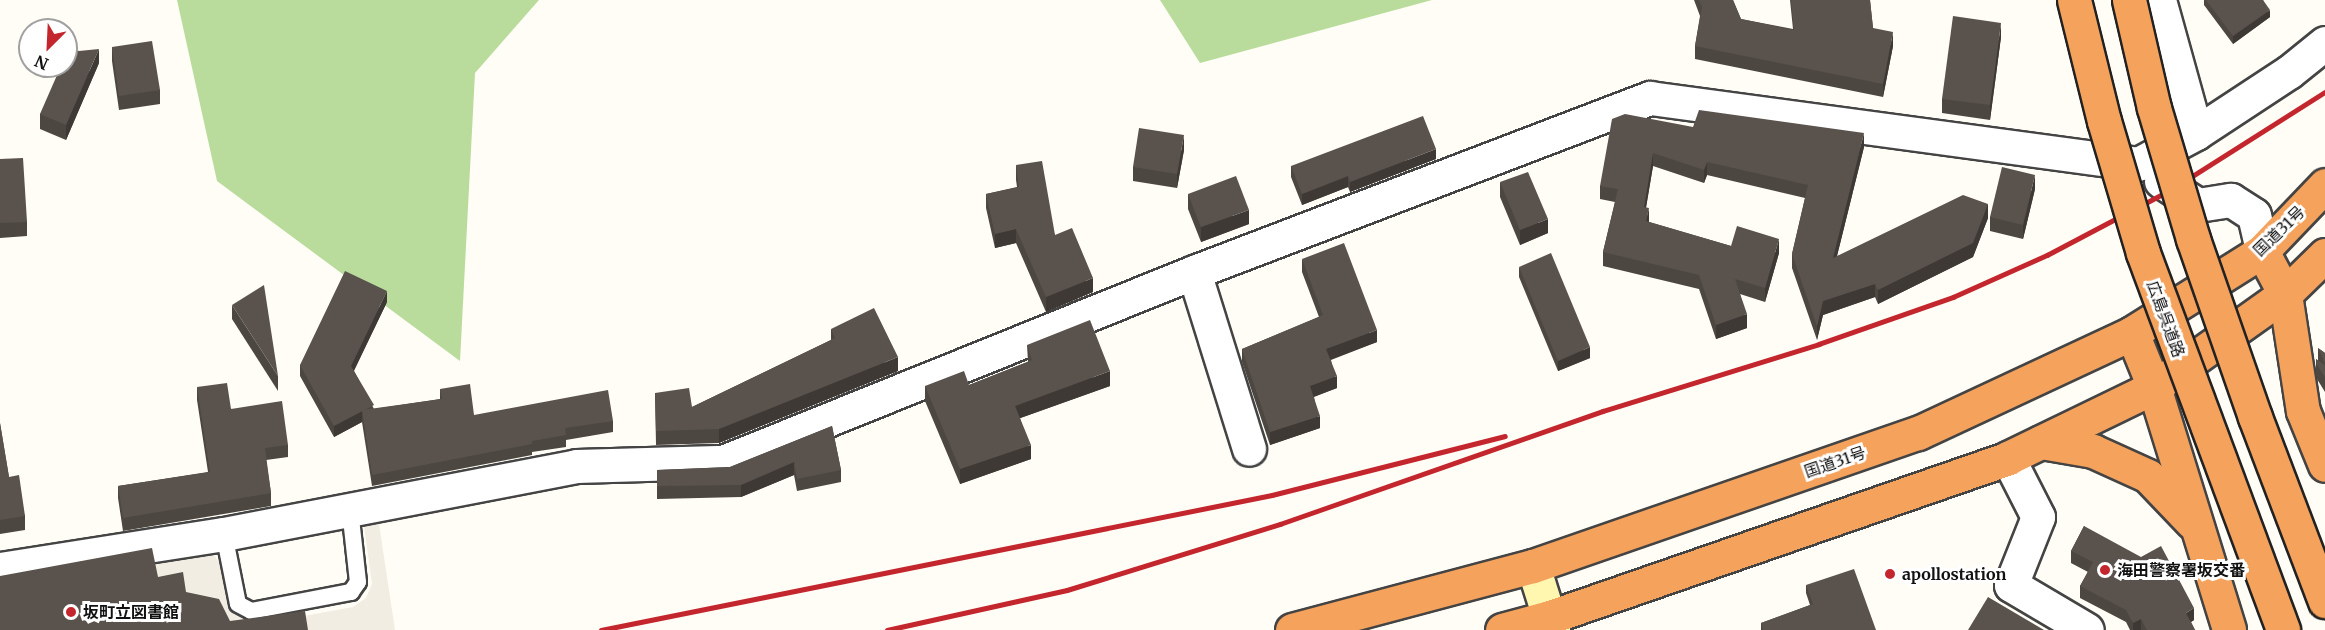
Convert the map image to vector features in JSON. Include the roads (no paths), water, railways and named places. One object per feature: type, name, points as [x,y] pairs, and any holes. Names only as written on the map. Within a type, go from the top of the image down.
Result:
[{"type":"highway","name":"広島呉道路","points":[[2074,0],[2104,121],[2143,253],[2283,630]]},
{"type":"highway","points":[[2129,0],[2154,108],[2193,239],[2255,417],[2325,601]]},
{"type":"highway","name":"国道31号","points":[[1292,630],[1533,566],[1918,433],[2132,333],[2262,251],[2325,185]]},
{"type":"highway","points":[[2262,251],[2286,294],[2303,411],[2325,465]]},
{"type":"highway","points":[[1502,630],[1552,624],[2008,458],[2154,387],[2320,269]]},
{"type":"highway","points":[[2132,333],[2154,387],[2229,630]]},
{"type":"highway","points":[[2041,442],[2093,451],[2148,476],[2197,527]]},
{"type":"street","points":[[2159,0],[2196,133]]},
{"type":"street","points":[[2138,164],[2196,133],[2289,72],[2325,43]]},
{"type":"street","points":[[0,569],[224,534],[576,466],[723,462],[1194,272],[1650,98],[2138,164],[2198,205],[2231,200],[2253,215],[2262,251]]},
{"type":"street","points":[[1194,272],[1249,449]]},
{"type":"street","points":[[2008,458],[2038,517],[2011,585],[2087,630]]},
{"type":"street","points":[[1533,566],[1552,624]]},
{"type":"lane","points":[[224,534],[238,604],[251,611],[296,603],[351,592],[358,582],[350,510]]},
{"type":"railway","points":[[887,630],[1067,590],[1280,524],[1603,411],[1819,344],[1953,297],[2047,255],[2172,189],[2325,92]]},
{"type":"railway","points":[[601,630],[1272,495],[1505,436]]},
{"type":"place","name":"海田警察署坂交番","points":[[2105,570]]},
{"type":"place","name":"apollostation","points":[[1890,574]]},
{"type":"place","name":"坂町立図書館","points":[[71,612]]}]
